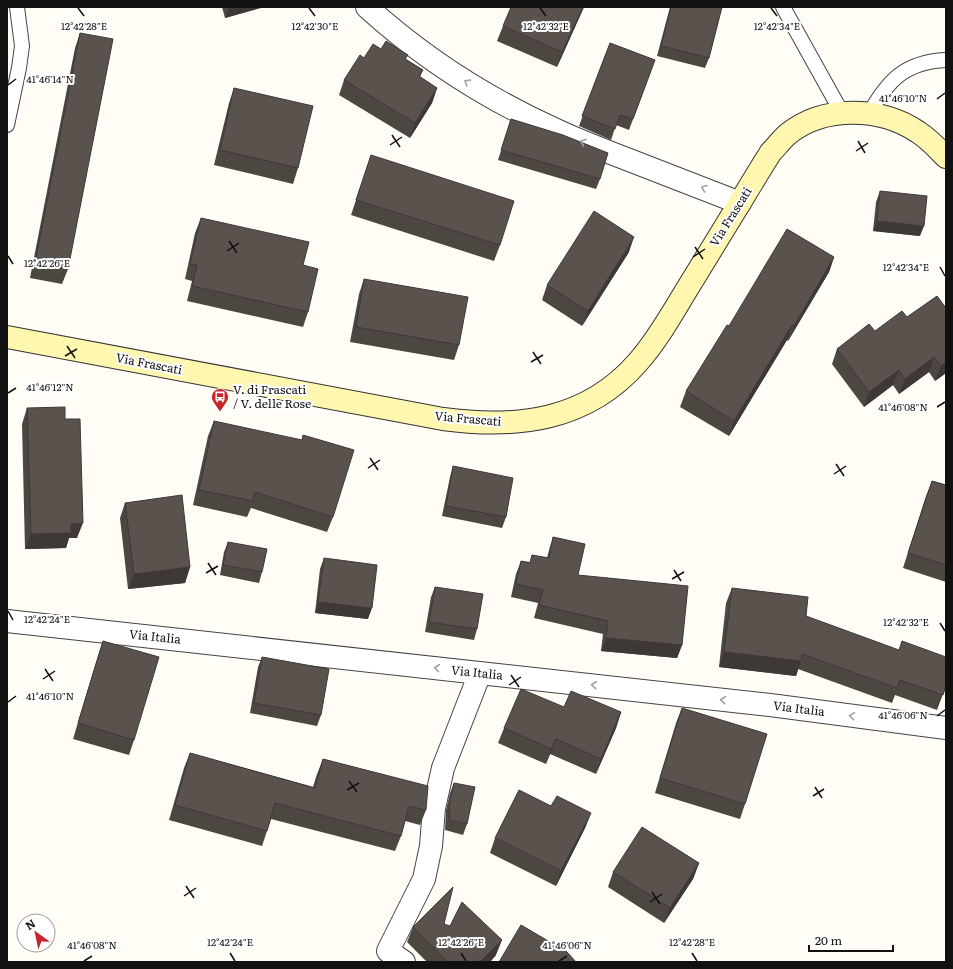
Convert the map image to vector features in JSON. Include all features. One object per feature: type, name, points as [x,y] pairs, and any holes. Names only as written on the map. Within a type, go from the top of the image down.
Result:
[{"type":"main road","name":"Via Frascati","points":[[7,337],[444,419],[487,423],[507,423],[532,420],[557,414],[585,404],[610,388],[638,363],[660,333],[771,152],[789,134],[801,126],[815,120],[842,113],[869,114],[899,122],[913,129],[920,133],[946,157]]},
{"type":"street","points":[[367,7],[397,34],[463,80],[519,112],[574,138],[740,203]]},
{"type":"street","name":"Via Italia","points":[[7,621],[770,705],[946,728]]},
{"type":"street","points":[[404,962],[388,950],[424,879],[431,846],[434,808],[442,768],[480,673]]},
{"type":"lane","points":[[7,126],[22,46],[17,7]]},
{"type":"lane","points":[[783,7],[842,113]]},
{"type":"lane","points":[[869,114],[888,84],[899,75],[922,64],[946,60]]},
{"type":"building","points":[[511,7],[583,7],[562,52],[503,26]]},
{"type":"building","points":[[671,7],[722,7],[709,58],[661,46]]},
{"type":"building","points":[[80,33],[113,39],[68,269],[35,263]]},
{"type":"building","points":[[386,41],[408,55],[405,59],[423,70],[419,76],[437,88],[415,123],[344,80],[360,55],[364,58],[373,44],[381,49]]},
{"type":"building","points":[[610,43],[655,60],[633,119],[620,115],[615,129],[582,116]]},
{"type":"building","points":[[234,88],[313,106],[298,168],[220,150]]},
{"type":"building","points":[[511,119],[563,135],[608,153],[600,179],[501,150]]},
{"type":"building","points":[[371,155],[514,201],[500,245],[356,200]]},
{"type":"building","points":[[880,191],[927,196],[924,226],[877,221]]},
{"type":"building","points":[[594,211],[634,237],[588,311],[547,285]]},
{"type":"building","points":[[201,218],[309,242],[303,265],[318,269],[308,312],[192,286],[197,265],[190,264]]},
{"type":"building","points":[[787,229],[834,257],[794,326],[792,325],[734,421],[686,391],[727,325],[729,326]]},
{"type":"building","points":[[364,279],[468,297],[459,345],[356,327]]},
{"type":"building","points":[[937,296],[946,308],[946,362],[941,366],[934,357],[905,379],[899,370],[869,392],[837,349],[869,324],[875,331],[902,311],[907,317]]},
{"type":"building","points":[[65,407],[65,419],[80,419],[83,523],[71,524],[71,533],[31,534],[27,408]]},
{"type":"building","points":[[214,421],[302,440],[303,435],[354,450],[333,517],[255,492],[253,501],[199,490]]},
{"type":"building","points":[[453,466],[513,478],[506,517],[446,506]]},
{"type":"building","points":[[932,481],[946,485],[946,565],[908,553]]},
{"type":"building","points":[[182,495],[190,567],[134,574],[125,503]]},
{"type":"building","points":[[553,537],[585,544],[578,575],[688,586],[682,645],[606,638],[608,621],[539,605],[543,590],[516,584],[521,561],[530,563],[532,555],[549,558]]},
{"type":"building","points":[[228,542],[267,549],[262,572],[223,565]]},
{"type":"building","points":[[324,558],[377,565],[372,608],[318,602]]},
{"type":"building","points":[[435,587],[483,594],[477,629],[429,622]]},
{"type":"building","points":[[732,588],[808,597],[806,616],[899,650],[902,641],[946,657],[946,686],[943,695],[900,680],[897,688],[802,654],[801,661],[724,652]]},
{"type":"building","points":[[103,641],[159,657],[134,740],[78,723]]},
{"type":"building","points":[[262,657],[329,669],[321,715],[254,703]]},
{"type":"building","points":[[521,689],[564,707],[571,691],[621,712],[601,759],[556,739],[551,749],[504,728]]},
{"type":"building","points":[[682,708],[767,734],[745,804],[660,778]]},
{"type":"building","points":[[190,753],[315,788],[323,759],[428,786],[426,810],[409,806],[401,836],[275,803],[267,831],[175,805]]},
{"type":"building","points":[[454,783],[475,787],[467,824],[449,820],[450,799]]},
{"type":"building","points":[[519,790],[551,806],[557,796],[591,813],[561,871],[495,838]]},
{"type":"building","points":[[642,827],[699,863],[670,908],[613,872]]},
{"type":"building","points":[[453,887],[444,924],[450,926],[462,902],[502,940],[480,962],[448,962],[413,927]]},
{"type":"building","points":[[521,925],[567,952],[576,962],[499,962]]},
{"type":"place","name":"V. di Frascati / V. delle Rose","points":[[220,412]]}]
